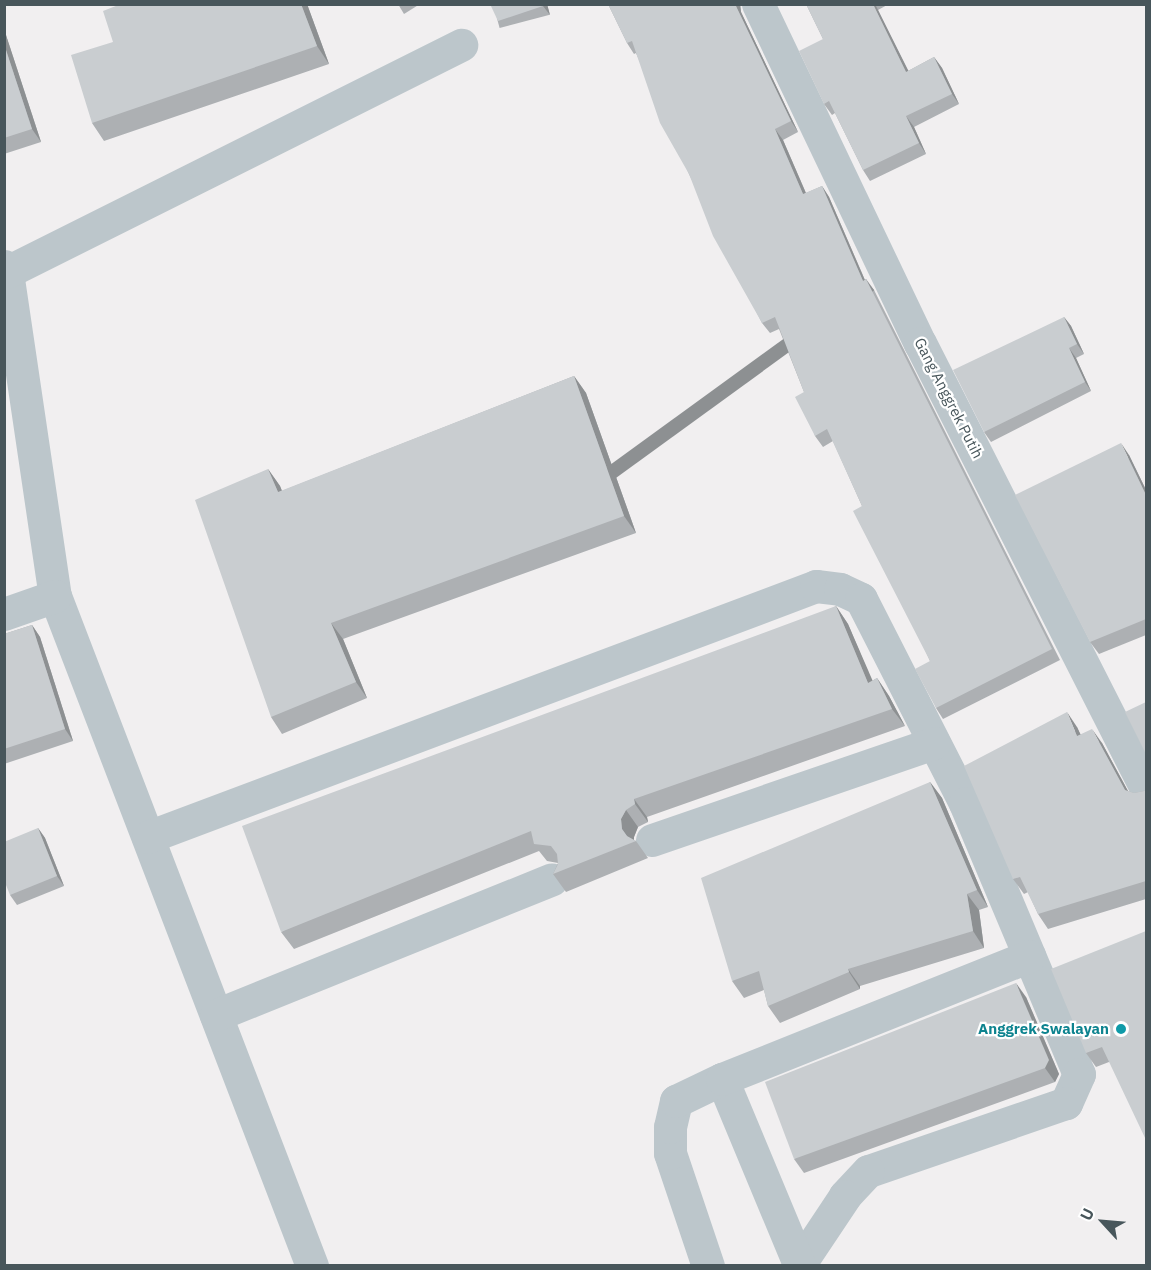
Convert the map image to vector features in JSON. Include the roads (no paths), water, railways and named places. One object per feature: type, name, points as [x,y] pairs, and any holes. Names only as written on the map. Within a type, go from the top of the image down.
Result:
[{"type":"street","name":"Gang Anggrek Putih","points":[[758,4],[920,343],[1146,789]]},
{"type":"street","points":[[312,1266],[55,596],[6,269],[461,45]]},
{"type":"street","points":[[148,837],[816,586],[840,589],[861,599],[965,803],[1078,1074],[1066,1103],[868,1170],[845,1196],[799,1265]]},
{"type":"street","points":[[4,614],[55,596]]},
{"type":"street","points":[[652,840],[934,743]]},
{"type":"street","points":[[216,1015],[552,879]]},
{"type":"street","points":[[708,1266],[670,1153],[670,1127],[676,1101],[722,1079],[1029,956]]},
{"type":"street","points":[[722,1079],[799,1265]]},
{"type":"place","name":"Anggrek Swalayan","points":[[1121,1029]]}]
